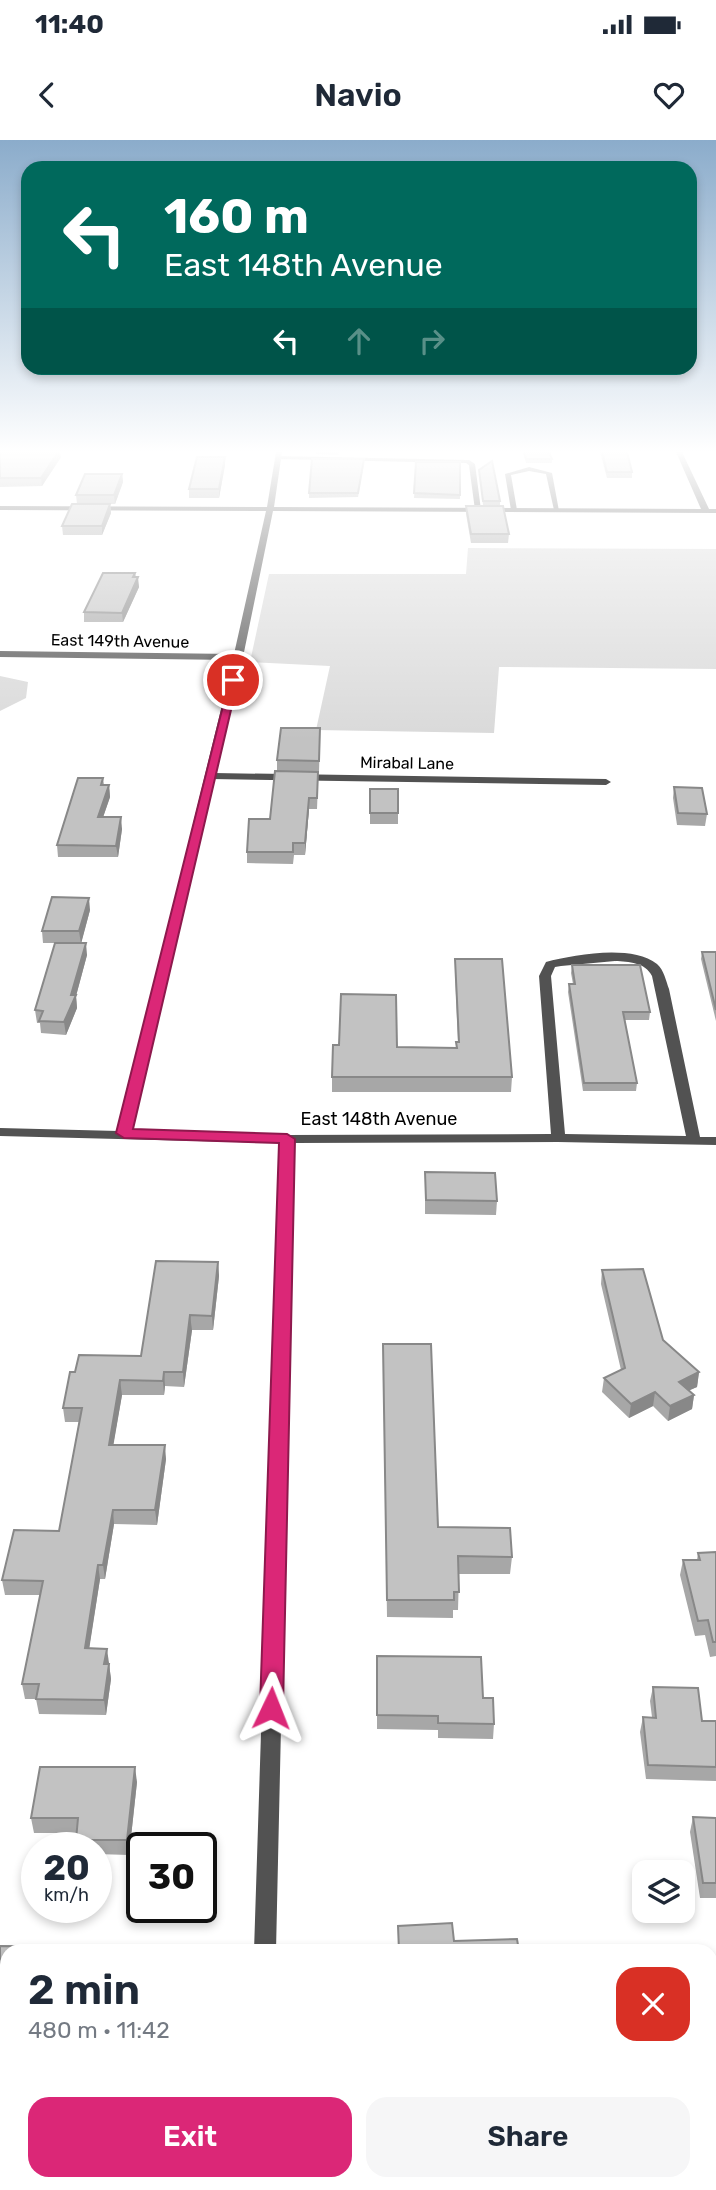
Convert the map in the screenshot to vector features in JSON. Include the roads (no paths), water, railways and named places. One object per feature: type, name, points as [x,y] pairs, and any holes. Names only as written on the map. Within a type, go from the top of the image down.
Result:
[{"type":"street","points":[[124,1133],[263,548]]},
{"type":"street","name":"East 149th Avenue","points":[[0,654],[239,656]]},
{"type":"street","name":"Mirabal Lane","points":[[208,776],[606,782]]},
{"type":"street","points":[[558,1138],[545,976],[550,965],[566,961],[613,958],[649,964],[655,969],[663,989],[694,1141]]},
{"type":"street","name":"East 148th Avenue","points":[[0,1132],[287,1139],[558,1138],[716,1141]]},
{"type":"street","points":[[265,1944],[287,1139]]}]
